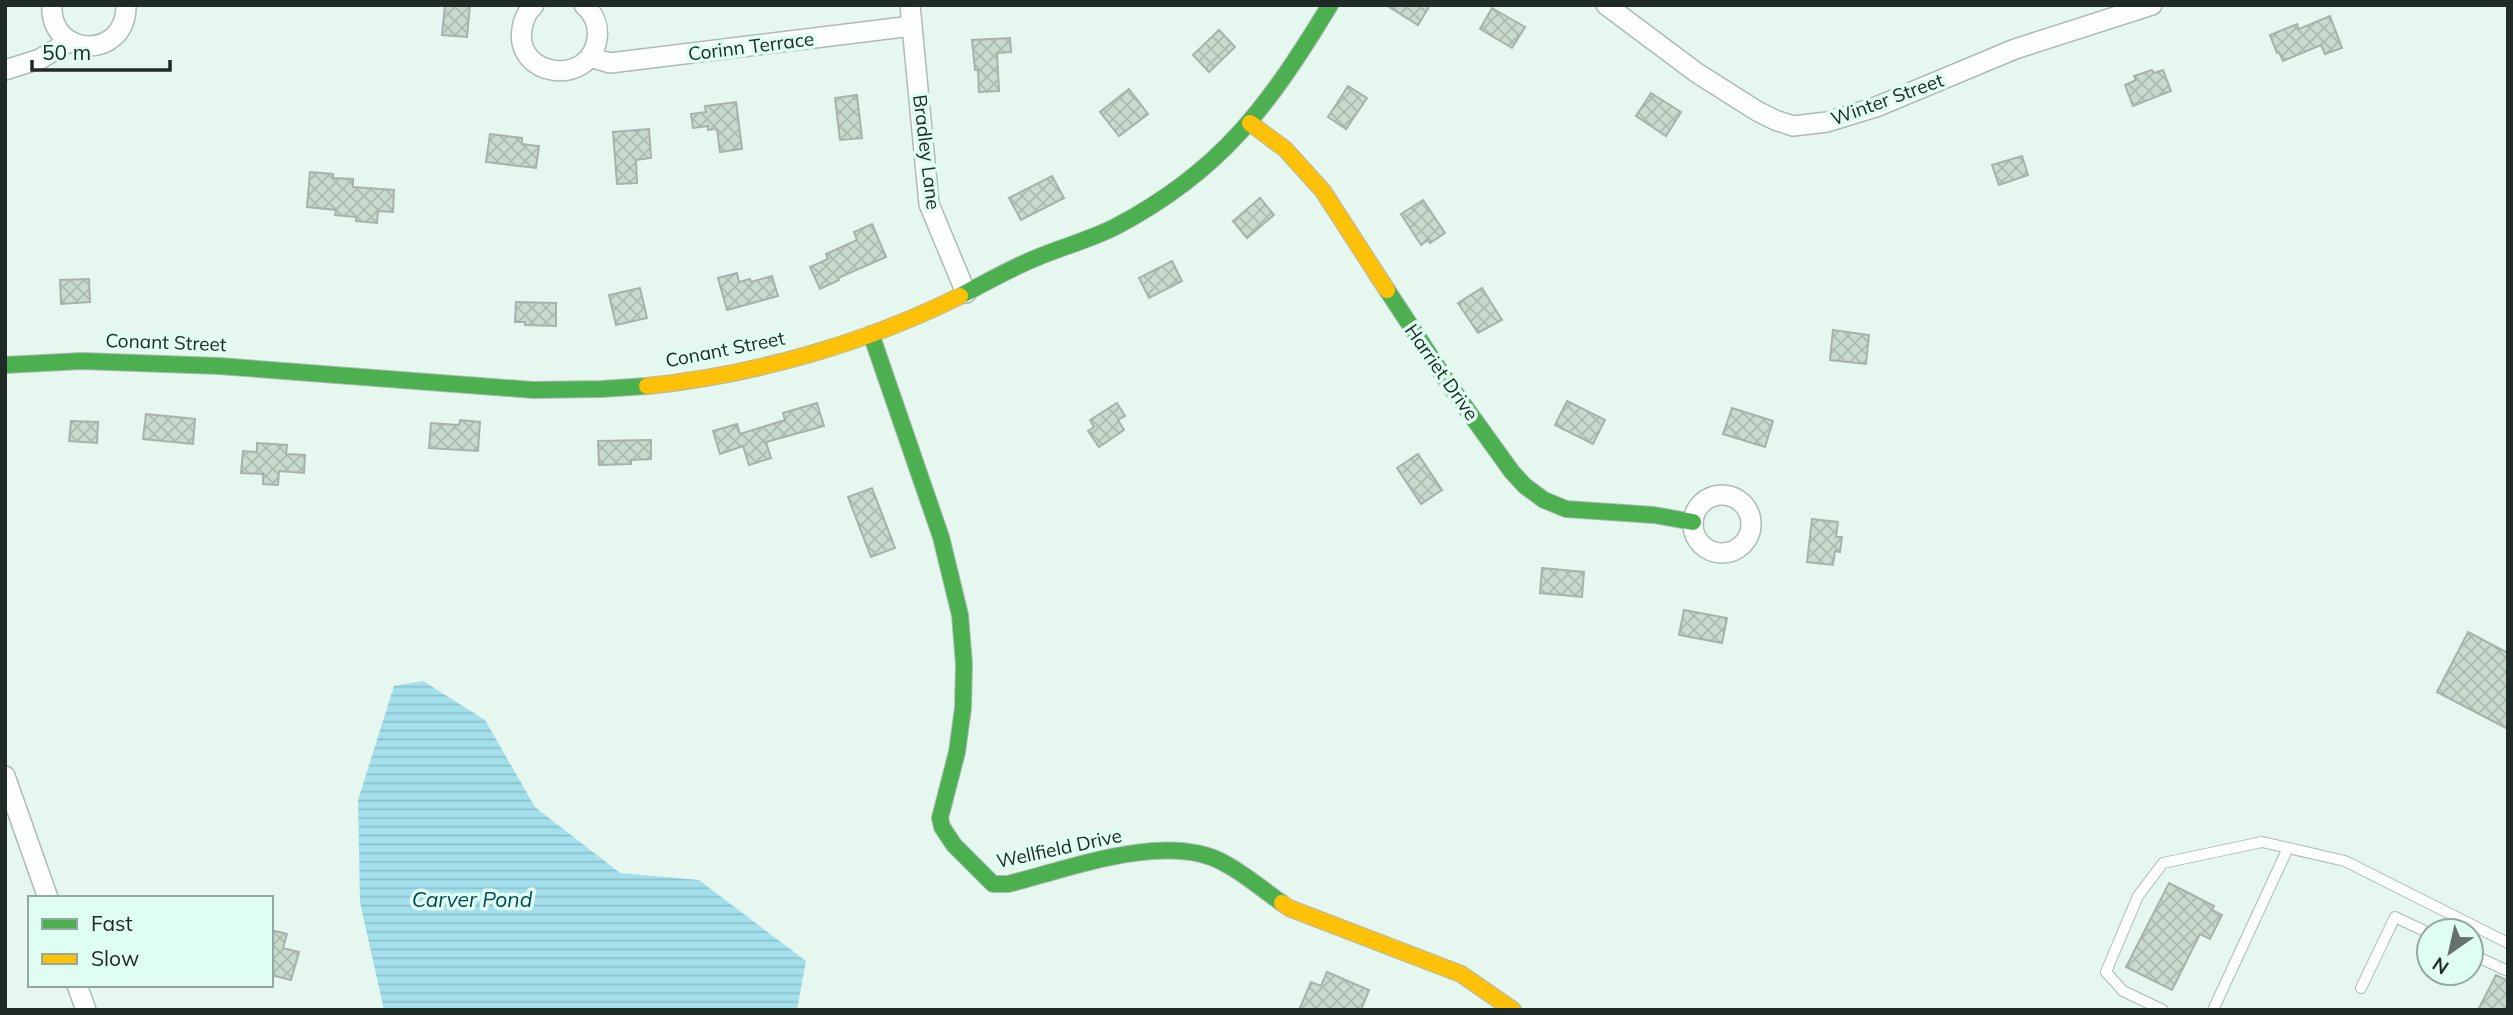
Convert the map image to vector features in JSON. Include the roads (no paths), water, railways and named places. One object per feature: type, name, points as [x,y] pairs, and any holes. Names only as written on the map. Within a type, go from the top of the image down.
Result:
[{"type":"street","points":[[52,5],[53,20],[57,28],[70,41],[90,47],[110,40],[123,24],[126,5]]},
{"type":"street","points":[[534,5],[523,21],[521,33],[528,57],[547,71],[559,73],[582,65],[596,46],[598,32],[595,19],[584,5]]},
{"type":"street","name":"Bradley Lane","points":[[911,5],[929,204],[966,293]]},
{"type":"street","name":"Conant Street","points":[[5,365],[75,360],[190,364],[313,371],[508,389],[583,390],[745,371],[871,334],[966,293],[1027,262],[1112,228],[1143,210],[1202,168],[1250,123],[1282,81],[1330,5]]},
{"type":"street","name":"Winter Street","points":[[1605,5],[1697,73],[1766,116],[1793,126],[1827,122],[1876,107],[2015,49],[2152,5]]},
{"type":"street","name":"Corinn Terrace","points":[[590,57],[610,63],[912,26]]},
{"type":"street","points":[[5,70],[40,59],[70,41]]},
{"type":"street","name":"Harriet Drive","points":[[1250,123],[1285,149],[1323,191],[1442,374],[1511,472],[1525,486],[1544,500],[1566,509],[1693,522]]},
{"type":"street","name":"Wellfield Drive","points":[[871,334],[943,542],[955,586],[962,634],[964,711],[950,785],[939,817],[947,835],[969,860],[993,884],[1009,884],[1158,849],[1196,853],[1223,863],[1289,908],[1461,974],[1513,1010]]},
{"type":"street","points":[[5,776],[47,896]]},
{"type":"street","points":[[78,987],[86,1010]]},
{"type":"lane","points":[[2163,1010],[2123,991],[2106,972],[2138,896],[2163,863],[2262,842],[2345,861],[2508,943]]},
{"type":"lane","points":[[2213,1010],[2288,848]]},
{"type":"lane","points":[[2361,988],[2395,917],[2415,926]]},
{"type":"lane","points":[[2485,960],[2508,971]]},
{"type":"water","name":"Carver Pond","points":[[423,681],[485,720],[535,807],[620,873],[699,880],[806,961],[797,1010],[384,1010],[360,902],[358,800],[394,686]]}]
